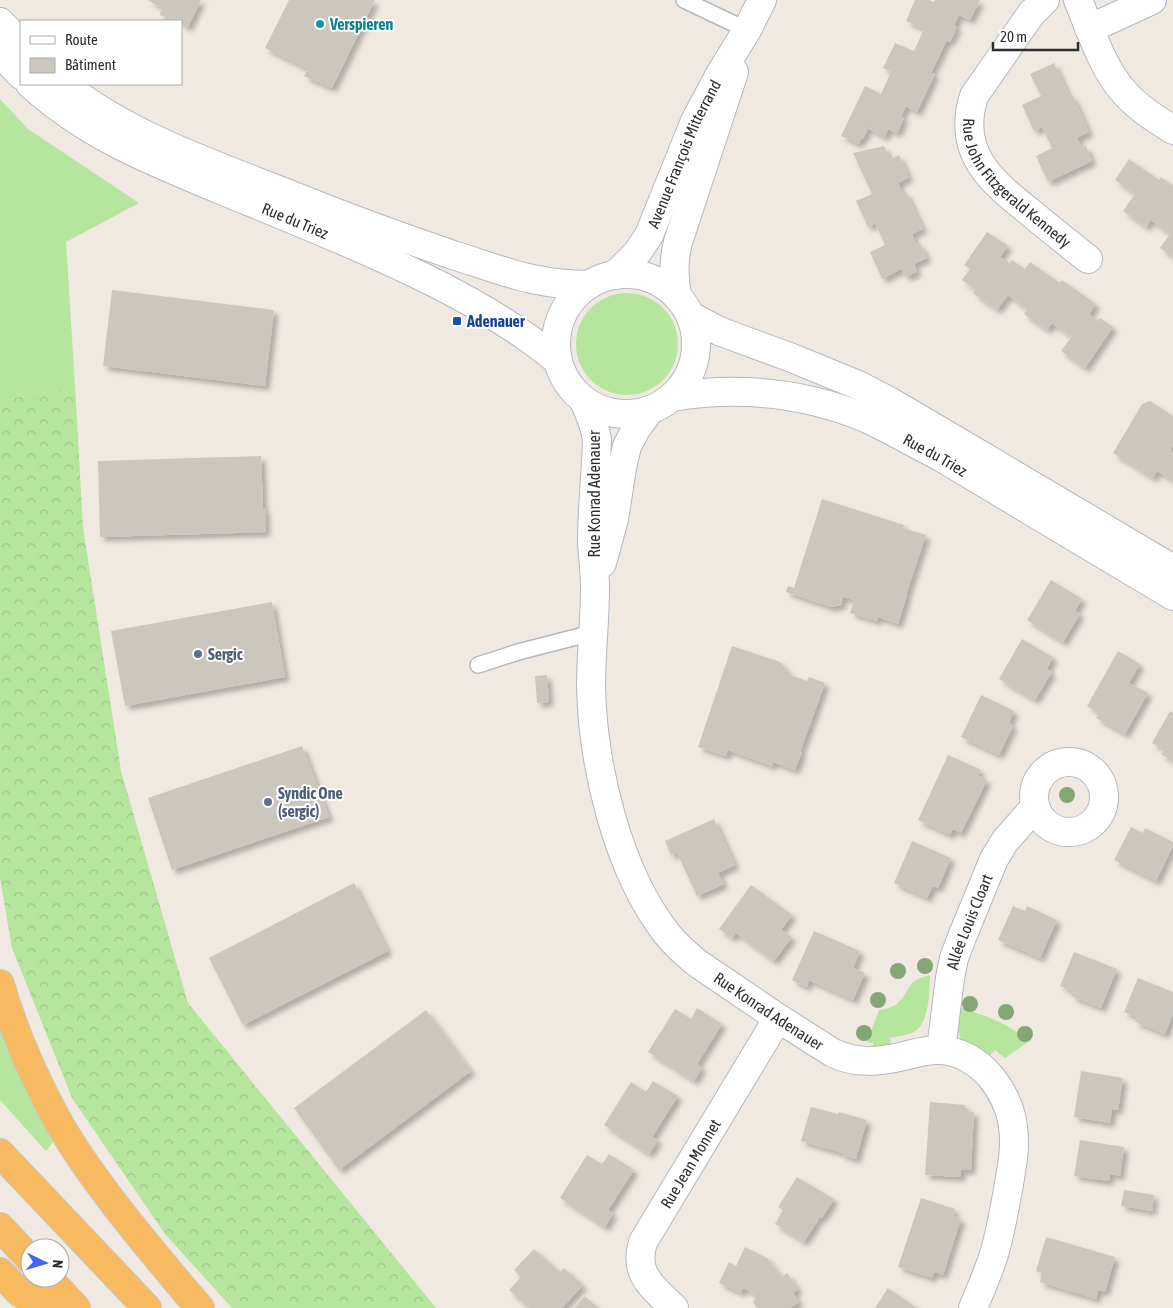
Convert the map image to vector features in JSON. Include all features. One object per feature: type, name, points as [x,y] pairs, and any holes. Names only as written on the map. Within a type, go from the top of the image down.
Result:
[{"type":"highway","points":[[0,984],[28,1061],[54,1115],[70,1141],[111,1199],[168,1272],[200,1308]]},
{"type":"highway","points":[[0,1153],[147,1308]]},
{"type":"highway","points":[[0,1227],[20,1248]]},
{"type":"highway","points":[[0,1272],[19,1292],[45,1308]]},
{"type":"highway","points":[[57,1288],[76,1308]]},
{"type":"street","name":"Avenue François Mitterrand","points":[[615,275],[637,253],[649,235],[695,121],[762,0]]},
{"type":"street","name":"Rue John Fitzgerald Kennedy","points":[[1045,0],[1031,14],[974,96],[969,117],[969,131],[971,142],[980,164],[987,174],[1004,191],[1088,259]]},
{"type":"street","points":[[1078,0],[1089,29],[1114,79],[1125,93],[1152,116],[1173,130]]},
{"type":"street","points":[[1089,29],[1152,0]]},
{"type":"street","points":[[0,22],[20,43]]},
{"type":"street","name":"Avenue François Mitterrand","points":[[684,306],[674,276],[674,263],[678,242],[724,107],[747,30]]},
{"type":"street","points":[[0,53],[20,74]]},
{"type":"street","name":"Rue du Triez","points":[[31,85],[62,110],[102,137],[145,158],[349,242],[412,272],[493,315],[527,336],[558,361]]},
{"type":"street","name":"Rue du Triez","points":[[64,85],[103,112],[138,132],[340,215],[434,249],[511,273],[547,282],[588,285]]},
{"type":"street","points":[[615,275],[644,276],[662,284],[684,306],[694,326],[696,337],[695,359],[687,380],[661,404],[631,414],[611,413],[584,400],[571,387],[558,361],[556,340],[561,318],[566,309],[572,300],[588,285],[597,280],[615,275]]},
{"type":"street","name":"Rue du Triez","points":[[684,306],[725,333],[858,385],[974,451],[1173,569]]},
{"type":"street","name":"Rue du Triez","points":[[661,404],[710,392],[730,392],[771,394],[818,402],[851,413],[902,435],[939,456],[1173,596]]},
{"type":"street","name":"Rue Konrad Adenauer","points":[[584,400],[596,430],[597,440],[592,542],[595,589],[592,634],[592,704],[595,742],[615,828],[628,863],[649,908],[667,934],[687,955],[778,1018],[833,1053],[854,1060],[876,1061],[920,1052],[941,1050],[968,1058],[987,1072],[994,1081],[1004,1097],[1013,1126],[1014,1150],[1003,1216],[994,1252],[973,1308]]},
{"type":"street","name":"Rue Konrad Adenauer","points":[[595,589],[614,519],[627,446],[636,429],[661,404]]},
{"type":"street","name":"Allée Louis Cloart","points":[[941,1050],[950,978],[954,958],[962,937],[994,859],[1005,842],[1034,808]]},
{"type":"street","name":"Rue Jean Monnet","points":[[674,1308],[644,1276],[640,1260],[643,1242],[778,1018]]},
{"type":"lane","points":[[684,0],[747,30]]},
{"type":"lane","points":[[478,665],[518,652],[592,634]]},
{"type":"green space","points":[[0,99],[28,129],[139,203],[66,242],[75,386],[0,401]]},
{"type":"green space","points":[[627,293],[646,297],[663,308],[674,325],[678,344],[674,363],[663,380],[646,391],[627,395],[608,391],[591,380],[580,363],[576,344],[580,325],[591,308],[608,297]]},
{"type":"green space","points":[[75,386],[83,528],[121,771],[188,1003],[436,1308],[232,1308],[165,1234],[72,1098],[12,948],[0,878],[0,401]]},
{"type":"green space","points":[[930,975],[928,1006],[919,1027],[914,1032],[890,1038],[892,1048],[872,1052],[873,1043],[867,1042],[879,1010],[896,1004],[903,998],[913,983],[922,977]]},
{"type":"green space","points":[[958,1007],[1004,1024],[1028,1042],[1005,1058],[995,1050],[986,1059],[962,1041],[958,1029]]},
{"type":"green space","points":[[0,1016],[29,1095],[53,1142],[46,1151],[0,1100]]},
{"type":"building","points":[[147,0],[201,0],[188,27],[182,24],[182,20],[173,20],[160,15],[162,8]]},
{"type":"building","name":"Verspieren","points":[[289,0],[375,0],[332,88],[304,76],[308,69],[265,48]]},
{"type":"building","points":[[915,0],[934,2],[935,0],[980,0],[970,20],[959,15],[954,25],[957,27],[950,42],[947,40],[931,73],[935,74],[917,112],[906,106],[901,117],[904,118],[897,133],[888,129],[885,137],[869,129],[872,121],[859,144],[841,136],[865,86],[881,94],[891,72],[883,68],[895,43],[914,51],[924,29],[906,21]]},
{"type":"building","points":[[1054,63],[1069,96],[1072,95],[1089,132],[1077,138],[1082,148],[1086,146],[1092,161],[1048,182],[1036,156],[1052,148],[1042,127],[1034,131],[1022,105],[1041,96],[1030,74]]},
{"type":"building","points":[[884,146],[890,159],[899,155],[909,177],[898,183],[902,193],[906,192],[923,229],[912,234],[916,245],[920,243],[927,258],[914,264],[917,272],[905,277],[901,269],[882,279],[870,252],[885,245],[875,223],[868,227],[856,201],[872,194],[853,153]]},
{"type":"building","points":[[1129,159],[1159,180],[1161,177],[1173,186],[1173,257],[1160,248],[1170,234],[1151,220],[1146,227],[1123,211],[1135,194],[1115,180]]},
{"type":"building","points":[[987,232],[1008,246],[1000,257],[1010,263],[1012,260],[1025,269],[1030,262],[1060,283],[1062,280],[1096,304],[1089,314],[1098,321],[1100,318],[1113,327],[1085,368],[1061,351],[1071,337],[1052,323],[1047,330],[1024,314],[1027,309],[1008,295],[997,310],[973,293],[976,290],[962,280],[970,269],[964,265]]},
{"type":"building","points":[[112,290],[274,310],[265,386],[103,366]]},
{"type":"building","points":[[1150,401],[1173,416],[1173,446],[1170,450],[1173,452],[1173,481],[1157,471],[1153,478],[1113,453],[1142,404]]},
{"type":"building","points":[[261,456],[266,532],[100,537],[98,461]]},
{"type":"building","points":[[822,499],[904,525],[903,528],[926,535],[898,624],[878,617],[877,621],[850,613],[854,600],[843,597],[841,605],[831,607],[786,592],[788,586],[794,588]]},
{"type":"building","points":[[1051,580],[1082,599],[1075,611],[1080,614],[1063,642],[1027,620]]},
{"type":"building","name":"Sergic","points":[[272,602],[285,677],[125,706],[111,631]]},
{"type":"building","points":[[1022,639],[1053,657],[1047,669],[1052,672],[1035,700],[999,679]]},
{"type":"building","points":[[732,646],[780,662],[788,674],[807,681],[809,677],[825,683],[795,770],[773,762],[772,766],[728,750],[726,756],[698,747]]},
{"type":"building","points":[[1118,651],[1140,664],[1129,683],[1148,693],[1125,734],[1096,718],[1099,713],[1087,706]]},
{"type":"building","points":[[547,675],[549,702],[537,703],[535,676]]},
{"type":"building","points":[[981,695],[1014,711],[1009,723],[1013,726],[999,755],[961,737]]},
{"type":"building","points":[[1170,711],[1173,713],[1173,761],[1161,754],[1164,749],[1152,743]]},
{"type":"building","points":[[302,746],[329,817],[172,870],[148,798]]},
{"type":"building","points":[[948,755],[981,770],[978,776],[987,780],[961,833],[953,829],[950,835],[918,820]]},
{"type":"building","points":[[714,819],[735,865],[718,873],[724,884],[697,896],[677,853],[671,855],[665,841]]},
{"type":"building","points":[[1131,827],[1143,833],[1145,828],[1173,842],[1173,846],[1156,881],[1114,860]]},
{"type":"building","points":[[912,841],[951,858],[938,888],[933,886],[927,898],[894,883]]},
{"type":"building","points":[[354,883],[388,951],[243,1025],[209,958]]},
{"type":"building","points":[[751,885],[792,915],[781,930],[792,937],[774,961],[736,933],[732,938],[719,929]]},
{"type":"building","points":[[1013,906],[1025,911],[1027,906],[1057,920],[1040,958],[998,940]]},
{"type":"building","points":[[814,931],[860,951],[853,968],[865,973],[853,1000],[809,980],[807,987],[792,980]]},
{"type":"building","points":[[1074,952],[1117,969],[1101,1008],[1071,996],[1073,991],[1060,986]]},
{"type":"building","points":[[1138,978],[1173,992],[1173,1014],[1165,1034],[1135,1022],[1137,1017],[1124,1012]]},
{"type":"building","points":[[697,1008],[722,1024],[697,1064],[702,1068],[694,1081],[648,1052],[675,1009],[691,1019]]},
{"type":"building","points":[[426,1010],[471,1071],[339,1170],[294,1108]]},
{"type":"building","points":[[1081,1071],[1123,1078],[1118,1110],[1112,1109],[1110,1123],[1074,1117]]},
{"type":"building","points":[[653,1081],[678,1096],[652,1137],[658,1140],[649,1154],[604,1125],[631,1082],[646,1092]]},
{"type":"building","points":[[930,1102],[965,1105],[965,1111],[974,1112],[971,1170],[961,1170],[961,1177],[925,1175]]},
{"type":"building","points":[[811,1107],[867,1120],[856,1159],[801,1141]]},
{"type":"building","points":[[1080,1140],[1124,1147],[1120,1176],[1110,1174],[1109,1181],[1074,1176]]},
{"type":"building","points":[[609,1154],[634,1170],[608,1210],[613,1213],[605,1227],[560,1198],[587,1155],[602,1164]]},
{"type":"building","points":[[797,1177],[834,1199],[804,1242],[775,1224],[783,1210],[778,1207]]},
{"type":"building","points":[[1124,1190],[1154,1195],[1152,1211],[1121,1206]]},
{"type":"building","points":[[921,1198],[955,1209],[953,1216],[961,1219],[943,1275],[934,1272],[932,1278],[898,1267]]},
{"type":"building","points":[[1046,1237],[1115,1257],[1105,1292],[1098,1290],[1096,1299],[1040,1282],[1042,1273],[1036,1271]]},
{"type":"building","points":[[745,1247],[769,1259],[782,1277],[787,1273],[798,1289],[793,1293],[799,1302],[790,1308],[757,1308],[753,1302],[756,1299],[751,1292],[743,1288],[741,1293],[719,1283],[729,1262],[736,1266]]},
{"type":"building","points":[[534,1249],[560,1272],[564,1268],[583,1285],[562,1308],[529,1308],[509,1290],[521,1277],[514,1270]]},
{"type":"building","points":[[888,1288],[917,1308],[875,1308]]},
{"type":"building","points":[[585,1296],[598,1308],[574,1308]]},
{"type":"place","name":"Verspieren","points":[[320,24]]},
{"type":"place","name":"Adenauer","points":[[457,321]]},
{"type":"place","name":"Sergic","points":[[198,654]]},
{"type":"place","name":"Syndic One (sergic)","points":[[268,802]]}]
